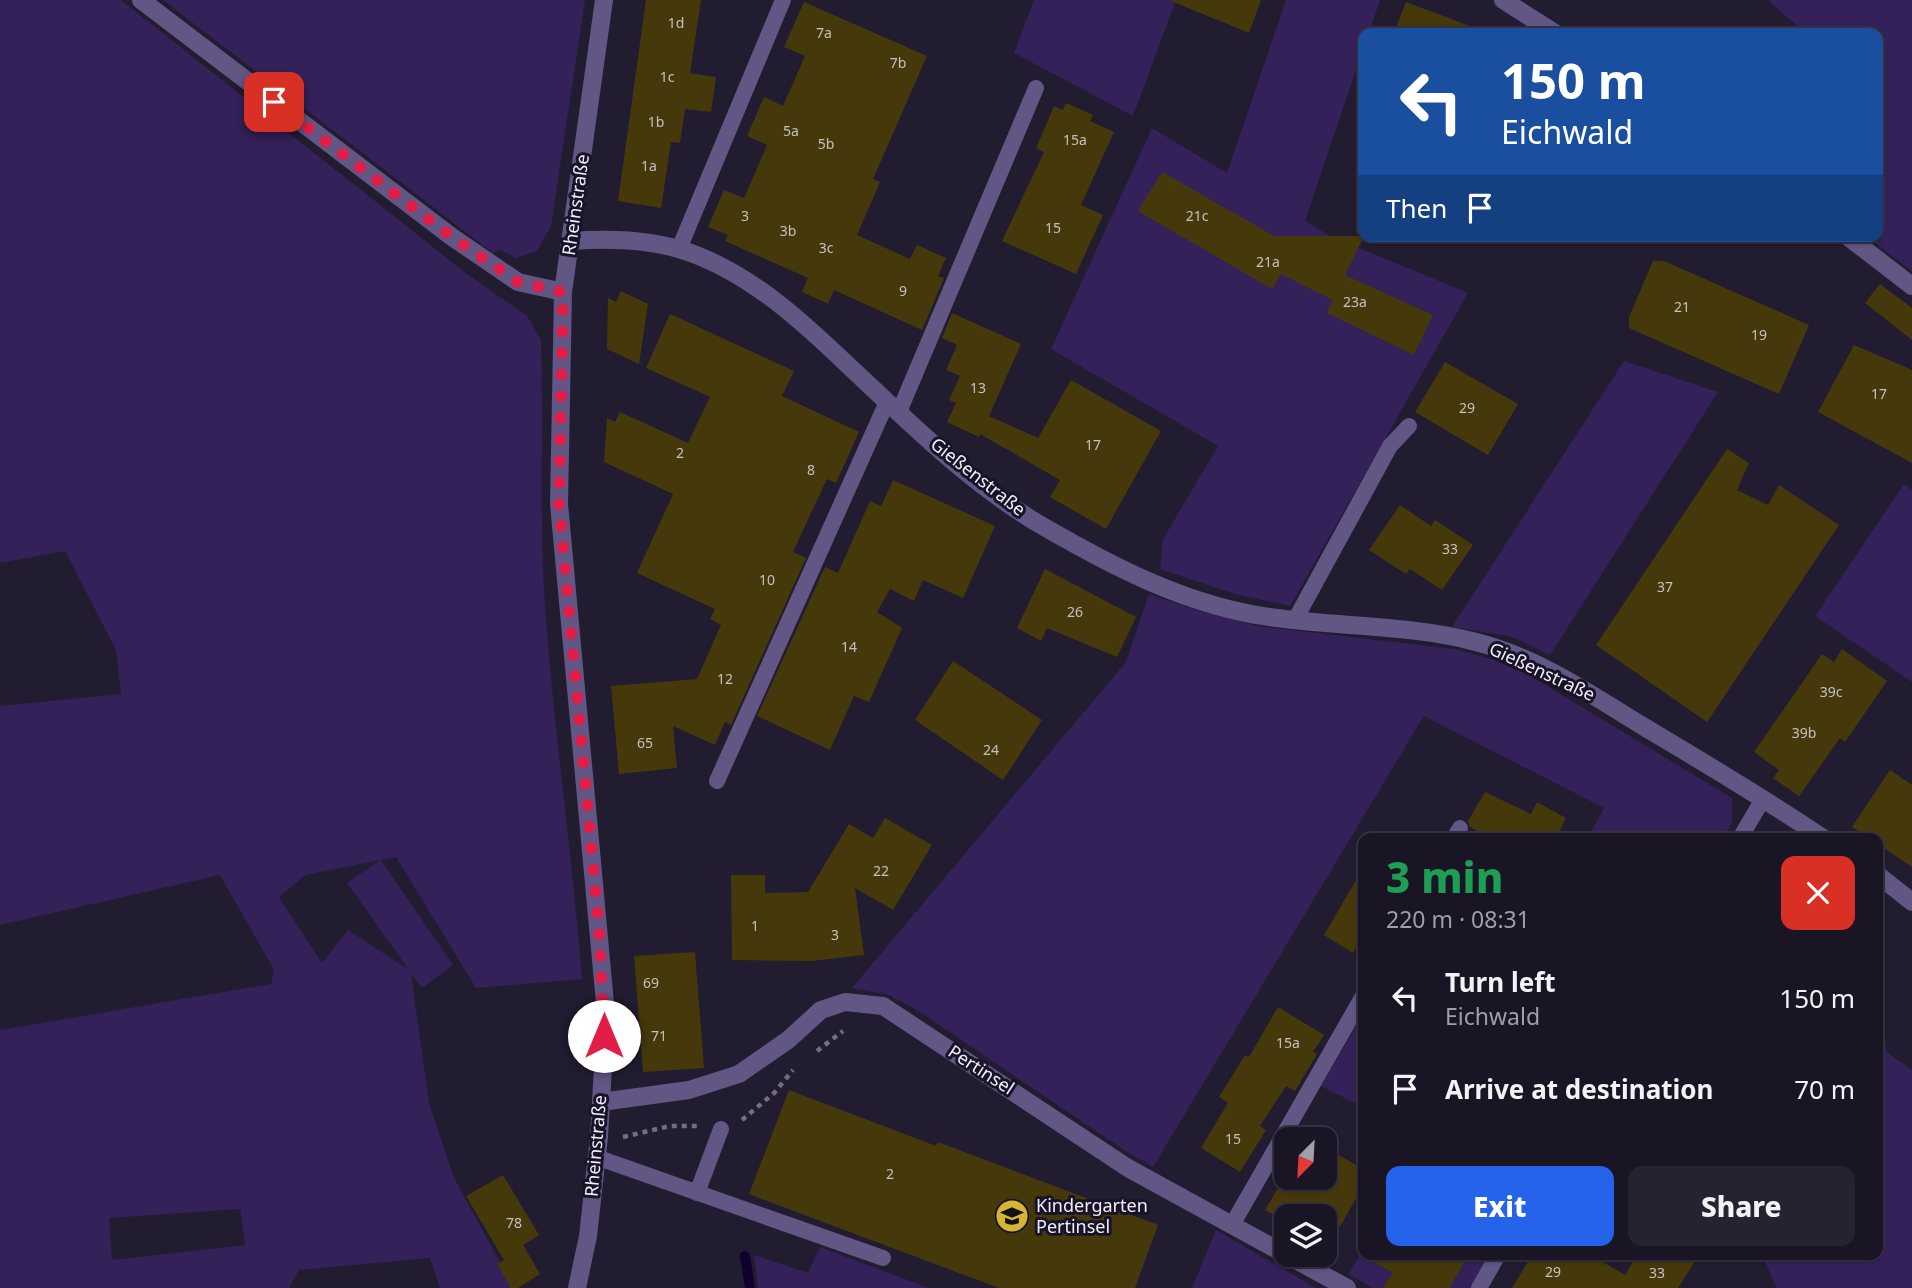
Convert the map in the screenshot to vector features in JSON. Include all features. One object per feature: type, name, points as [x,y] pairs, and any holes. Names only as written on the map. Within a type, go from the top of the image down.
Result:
[{"type":"street","points":[[141,0],[452,237],[518,282],[563,292]]},
{"type":"street","name":"Rheinstraße","points":[[577,1288],[588,1236],[601,1102],[606,1014],[559,504],[563,292],[604,0]]},
{"type":"street","points":[[1503,0],[1547,28]]},
{"type":"street","name":"Gießenstraße","points":[[571,242],[605,239],[679,249],[727,270],[762,292],[807,327],[893,407],[1002,501],[1109,563],[1160,586],[1215,605],[1275,618],[1475,641],[1509,653],[1569,681],[1816,833]]},
{"type":"street","points":[[1855,242],[1912,286]]},
{"type":"street","points":[[1883,879],[1912,902]]},
{"type":"street","name":"Pertinsel","points":[[601,1102],[689,1090],[740,1074],[788,1040],[821,1010],[845,1002],[883,1006],[1128,1168],[1347,1288]]},
{"type":"lane","points":[[679,249],[783,0]]},
{"type":"lane","points":[[717,781],[893,407],[1036,88]]},
{"type":"lane","points":[[1295,620],[1390,446],[1409,426]]},
{"type":"lane","points":[[1743,833],[1763,799]]},
{"type":"lane","points":[[1232,1225],[1358,1005]]},
{"type":"lane","points":[[697,1193],[721,1129]]},
{"type":"lane","points":[[596,1157],[883,1258]]},
{"type":"lane","points":[[1479,1288],[1496,1260]]},
{"type":"shaded area","points":[[0,0],[121,0],[467,274],[527,316],[541,340],[544,595],[582,979],[476,988],[396,857],[381,860],[453,965],[422,988],[411,974],[429,1103],[454,1178],[514,1288],[440,1288],[430,1258],[299,1270],[289,1288],[0,1288],[0,1030],[271,984],[274,970],[220,875],[0,925],[0,706],[121,694],[116,650],[65,551],[0,563]],"holes":[[[380,860],[347,883],[409,970],[348,930],[322,963],[279,897],[305,875]],[[240,1209],[245,1245],[112,1260],[109,1218]]]},
{"type":"shaded area","points":[[163,0],[585,0],[551,226],[537,251],[516,258],[501,250],[493,253]]},
{"type":"shaded area","points":[[1034,0],[1176,0],[1133,116],[1014,53]]},
{"type":"shaded area","points":[[1286,0],[1380,0],[1371,28],[1358,28],[1358,64],[1305,221],[1330,236],[1468,293],[1290,606],[1235,594],[1160,569],[1163,539],[1218,446],[1051,349],[1152,128],[1227,173]]},
{"type":"shaded area","points":[[1768,0],[1912,0],[1912,271],[1874,242],[1883,242],[1883,28],[1799,28]]},
{"type":"shaded area","points":[[1624,361],[1718,392],[1550,655],[1510,636],[1452,627]]},
{"type":"shaded area","points":[[1904,484],[1912,490],[1912,682],[1815,616]]},
{"type":"shaded area","points":[[1149,594],[1199,611],[1258,626],[1454,649],[1495,660],[1532,677],[1732,798],[1732,823],[1726,833],[1591,833],[1604,808],[1424,716],[1153,1167],[920,1012],[889,995],[852,988],[1126,662]]},
{"type":"shaded area","points":[[1358,1023],[1358,1104],[1321,1086]]},
{"type":"shaded area","points":[[1883,1037],[1888,1053],[1912,1070],[1912,1288],[1777,1288],[1764,1260],[1883,1260]]},
{"type":"shaded area","points":[[1216,1230],[1274,1264],[1274,1267],[1280,1267],[1316,1288],[1192,1288]]},
{"type":"shaded area","points":[[820,1247],[929,1288],[758,1288],[754,1255],[808,1273]]},
{"type":"shaded area","points":[[1358,1258],[1499,1260],[1479,1288],[1372,1288],[1349,1274]]},
{"type":"building","points":[[646,0],[701,0],[690,73],[716,77],[711,112],[685,109],[680,143],[671,142],[661,208],[618,201]]},
{"type":"building","points":[[1169,0],[1261,0],[1249,33]]},
{"type":"building","points":[[804,2],[927,56],[873,179],[880,182],[857,235],[910,259],[917,245],[946,258],[938,276],[944,278],[922,330],[834,290],[828,304],[802,292],[808,278],[725,241],[728,235],[708,227],[724,190],[744,198],[765,150],[767,145],[747,136],[764,97],[783,106],[805,56],[784,47]]},
{"type":"building","points":[[1406,2],[1475,28],[1396,28]]},
{"type":"building","points":[[1066,103],[1093,115],[1090,121],[1114,132],[1081,205],[1103,215],[1076,274],[1002,241],[1044,152],[1036,148],[1054,106],[1063,110]]},
{"type":"building","points":[[1162,172],[1274,236],[1358,236],[1358,242],[1361,242],[1345,275],[1433,315],[1414,355],[1327,313],[1333,300],[1281,274],[1272,289],[1138,211]]},
{"type":"building","points":[[1653,261],[1664,261],[1809,325],[1779,394],[1629,328],[1629,317]]},
{"type":"building","points":[[1880,284],[1912,308],[1912,340],[1865,303]]},
{"type":"building","points":[[621,291],[648,304],[639,364],[607,349],[608,298],[616,302]]},
{"type":"building","points":[[952,313],[1021,344],[989,416],[1038,438],[1071,380],[1161,431],[1106,529],[1050,497],[1060,480],[980,434],[979,437],[947,422],[956,403],[949,400],[960,376],[946,370],[957,345],[942,338]]},
{"type":"building","points":[[670,314],[794,371],[782,396],[859,432],[836,483],[827,479],[793,552],[806,558],[731,725],[725,722],[715,745],[673,726],[677,768],[619,774],[611,686],[697,679],[721,625],[710,619],[715,609],[637,573],[673,494],[604,462],[607,418],[615,422],[620,412],[688,443],[710,397],[646,368]]},
{"type":"building","points":[[1854,345],[1912,370],[1912,463],[1818,412]]},
{"type":"building","points":[[1445,362],[1518,404],[1488,455],[1415,412]]},
{"type":"building","points":[[1727,449],[1749,463],[1737,490],[1768,505],[1779,485],[1839,525],[1707,722],[1596,645]]},
{"type":"building","points":[[893,480],[995,526],[963,598],[923,580],[914,601],[890,589],[877,612],[902,628],[869,702],[854,696],[830,750],[757,716],[825,567],[838,573],[870,501],[881,506]]},
{"type":"building","points":[[1400,505],[1431,526],[1435,520],[1473,545],[1442,590],[1410,569],[1406,574],[1369,550]]},
{"type":"building","points":[[1045,569],[1136,617],[1117,657],[1047,628],[1041,641],[1017,628]]},
{"type":"building","points":[[1842,649],[1887,681],[1845,742],[1840,738],[1799,796],[1773,778],[1779,770],[1754,752],[1822,654],[1834,662]]},
{"type":"building","points":[[953,661],[1042,720],[1003,780],[915,720]]},
{"type":"building","points":[[1890,770],[1912,785],[1912,867],[1883,847],[1883,833],[1861,833],[1852,827]]},
{"type":"building","points":[[1485,792],[1531,814],[1537,802],[1566,818],[1560,830],[1566,833],[1481,833],[1470,827],[1468,821]]},
{"type":"building","points":[[885,818],[932,845],[893,910],[855,888],[864,955],[812,961],[732,960],[731,875],[765,875],[765,893],[808,892],[849,824],[873,838]]},
{"type":"building","points":[[1358,877],[1358,944],[1353,953],[1324,935]]},
{"type":"building","points":[[695,952],[704,1068],[643,1072],[634,956]]},
{"type":"building","points":[[1278,1007],[1324,1035],[1313,1052],[1317,1054],[1295,1091],[1286,1086],[1260,1126],[1266,1130],[1240,1172],[1201,1148],[1228,1103],[1219,1097],[1245,1055],[1249,1057]]},
{"type":"building","points":[[789,1090],[936,1146],[938,1142],[1158,1225],[1135,1288],[999,1288],[749,1194]]},
{"type":"building","points":[[1337,1154],[1358,1166],[1358,1195],[1340,1227],[1337,1225],[1337,1204],[1274,1204],[1274,1215],[1265,1210],[1277,1190],[1337,1190]]},
{"type":"building","points":[[503,1175],[539,1235],[523,1245],[540,1274],[518,1288],[511,1288],[497,1264],[504,1260],[466,1196]]},
{"type":"building","points":[[1368,1260],[1466,1260],[1449,1288],[1383,1288],[1393,1272]]},
{"type":"building","points":[[1529,1260],[1600,1260],[1625,1275],[1634,1260],[1696,1260],[1678,1288],[1512,1288]]},
{"type":"waterway","points":[[745,1256],[750,1288]]},
{"type":"place","name":"Kindergarten Pertinsel","points":[[1012,1216]]},
{"type":"route","points":[[274,102],[452,237],[518,282],[563,292],[559,504],[599,929],[606,1014],[604,1036]]}]
